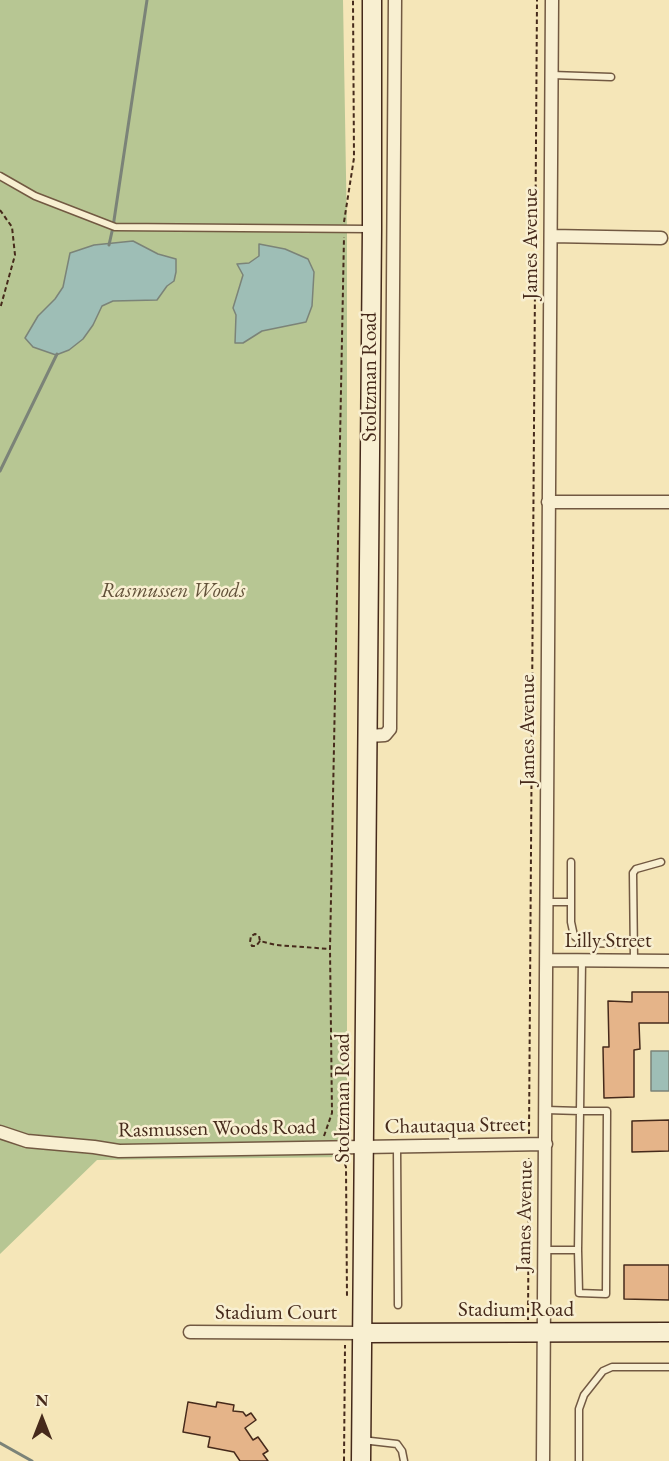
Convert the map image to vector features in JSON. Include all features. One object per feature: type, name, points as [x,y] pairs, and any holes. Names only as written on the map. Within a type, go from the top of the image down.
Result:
[{"type":"street","name":"Stoltzman Road","points":[[361,1461],[362,1440],[354,1333],[365,1147],[372,0]]},
{"type":"street","name":"Stoltzman Road","points":[[368,736],[384,735],[390,729],[395,0]]},
{"type":"street","name":"James Avenue","points":[[543,1461],[536,1332],[544,1250],[546,1144],[552,0]]},
{"type":"street","points":[[551,236],[661,238]]},
{"type":"street","points":[[549,502],[669,502]]},
{"type":"street","name":"Lilly Street","points":[[547,960],[669,961]]},
{"type":"street","name":"Rasmussen Woods Road","points":[[2,1134],[27,1141],[119,1151],[365,1147]]},
{"type":"street","name":"Chautaqua Street","points":[[365,1147],[546,1144]]},
{"type":"street","name":"Stadium Court","points":[[190,1332],[354,1333]]},
{"type":"street","name":"Stadium Road","points":[[354,1333],[669,1332]]},
{"type":"lane","points":[[552,75],[611,76]]},
{"type":"lane","points":[[0,176],[34,196],[115,227],[372,229]]},
{"type":"lane","points":[[571,862],[571,922],[574,936],[578,940],[591,943],[634,944]]},
{"type":"lane","points":[[634,961],[633,873],[636,869],[661,862]]},
{"type":"lane","points":[[547,902],[571,902]]},
{"type":"lane","points":[[546,1110],[580,1111],[607,1111],[606,1294],[579,1293],[578,1250],[580,1111],[582,961]]},
{"type":"lane","points":[[397,1146],[398,1305]]},
{"type":"lane","points":[[544,1250],[578,1250]]},
{"type":"lane","points":[[579,1461],[579,1410],[584,1395],[603,1371],[612,1367],[669,1366]]},
{"type":"lane","points":[[362,1440],[397,1444],[402,1451],[404,1461]]},
{"type":"path","points":[[312,1148],[326,1134],[332,1113],[330,949],[344,216],[354,158],[353,0]]},
{"type":"path","points":[[536,1332],[529,1144],[537,0]]},
{"type":"path","points":[[0,210],[12,227],[15,255],[0,309]]},
{"type":"path","points":[[260,941],[276,945],[330,949]]},
{"type":"path","points":[[341,1154],[346,1167],[347,1308]]},
{"type":"path","points":[[344,1461],[354,1333]]},
{"type":"green space","name":"Rasmussen Woods","points":[[0,0],[343,0],[347,233],[347,1157],[97,1160],[0,1254]]},
{"type":"water","points":[[133,241],[158,254],[176,259],[174,281],[167,286],[157,300],[113,301],[102,306],[83,339],[69,350],[56,355],[33,347],[25,338],[38,316],[63,287],[70,253],[94,245]]},
{"type":"water","points":[[259,244],[285,249],[308,259],[314,272],[312,306],[306,322],[262,331],[243,343],[235,343],[236,315],[233,308],[243,275],[237,264],[249,263],[259,256]]},
{"type":"water","points":[[651,1051],[669,1051],[669,1091],[651,1091]]},
{"type":"building","points":[[632,992],[669,992],[669,1023],[639,1023],[640,1049],[634,1050],[634,1097],[604,1098],[603,1047],[609,1047],[608,1001],[632,1002]]},
{"type":"building","points":[[669,1120],[669,1151],[632,1152],[632,1121]]},
{"type":"building","points":[[624,1265],[669,1265],[669,1300],[624,1299]]},
{"type":"building","points":[[188,1402],[216,1407],[217,1402],[234,1405],[233,1411],[243,1412],[246,1416],[251,1413],[256,1420],[245,1428],[253,1440],[258,1437],[268,1451],[263,1454],[268,1461],[240,1461],[234,1452],[208,1447],[210,1437],[183,1432]]},
{"type":"waterway","points":[[109,245],[147,0]]},
{"type":"waterway","points":[[0,471],[57,354]]},
{"type":"waterway","points":[[0,1443],[32,1461]]}]
